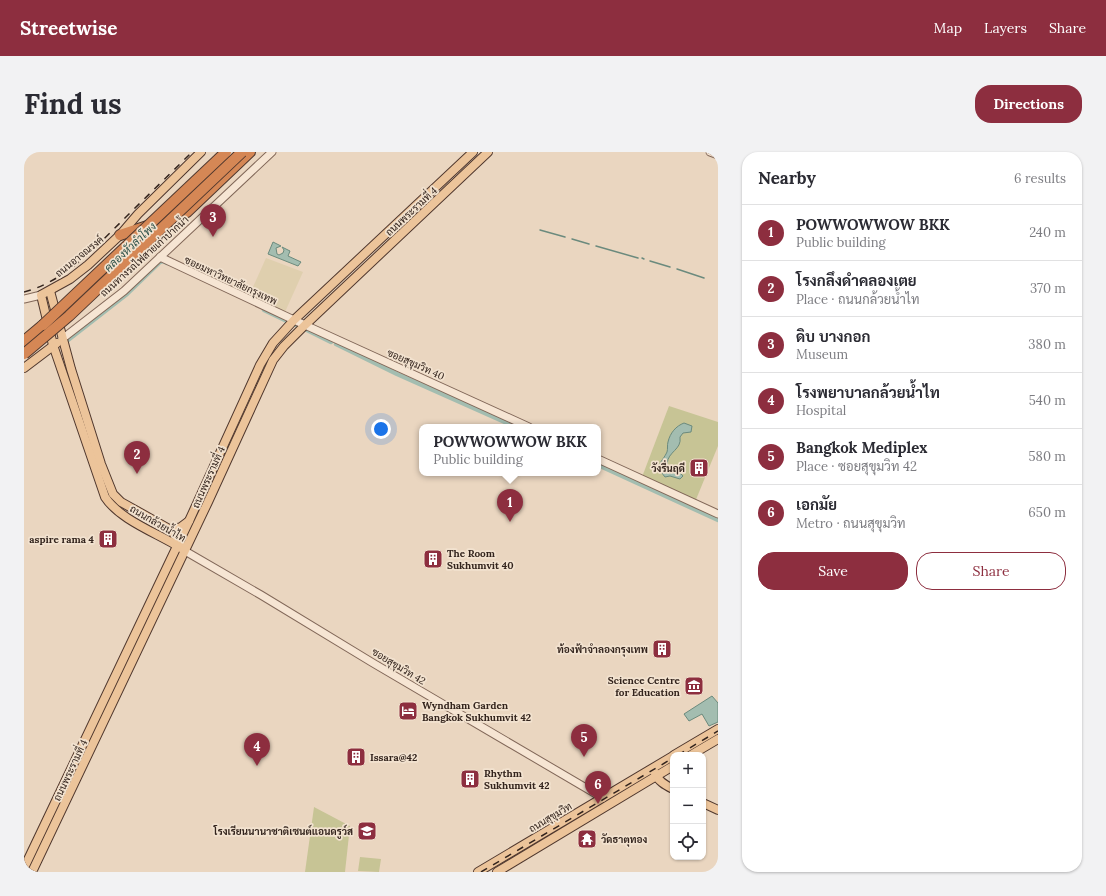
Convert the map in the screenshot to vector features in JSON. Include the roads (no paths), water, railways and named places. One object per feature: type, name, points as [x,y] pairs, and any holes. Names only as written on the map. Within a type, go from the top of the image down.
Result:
[{"type":"highway","points":[[24,341],[57,313],[226,152]]},
{"type":"highway","points":[[24,354],[69,316],[242,152]]},
{"type":"highway","points":[[129,232],[187,212],[250,152]]},
{"type":"main road","name":"ถนนอาจณรงค์","points":[[129,232],[138,214],[201,152]]},
{"type":"main road","name":"ถนนอาจณรงค์","points":[[42,298],[79,272],[129,232],[134,223],[208,152]]},
{"type":"main road","name":"ถนนพระรามที่ 4","points":[[24,868],[189,521],[260,365],[273,343],[294,320],[473,152]]},
{"type":"main road","name":"ถนนพระรามที่ 4","points":[[32,872],[185,551],[273,360],[284,346],[305,325],[488,152]]},
{"type":"main road","points":[[443,180],[458,181]]},
{"type":"main road","name":"ถนนกล้วยน้ำไท","points":[[50,293],[62,339],[101,464],[110,505],[124,516],[178,544],[185,551]]},
{"type":"main road","name":"ถนนกล้วยน้ำไท","points":[[42,298],[53,345],[109,495],[171,530],[178,544]]},
{"type":"main road","name":"ถนนทางรถไฟสายเก่าปากน้ำ","points":[[24,368],[62,339]]},
{"type":"main road","points":[[171,530],[181,527],[189,521]]},
{"type":"main road","points":[[106,696],[114,700]]},
{"type":"main road","name":"ถนนสุขุมวิท","points":[[679,752],[718,729]]},
{"type":"main road","points":[[696,752],[718,739]]},
{"type":"main road","name":"ถนนสุขุมวิท","points":[[478,872],[670,757]]},
{"type":"main road","points":[[653,768],[656,776],[663,784],[671,788]]},
{"type":"main road","name":"ถนนสุขุมวิท","points":[[497,872],[670,768]]},
{"type":"main road","points":[[602,798],[607,805]]},
{"type":"main road","points":[[706,804],[718,810]]},
{"type":"street","name":"ถนนทางรถไฟสายเก่าปากน้ำ","points":[[62,339],[124,290],[272,152]]},
{"type":"street","points":[[710,152],[718,155]]},
{"type":"street","name":"ซอยมหาวิทยาลัยกรุงเทพ","points":[[160,257],[294,320]]},
{"type":"street","name":"ถนนอาจณรงค์","points":[[24,299],[42,298]]},
{"type":"street","name":"ซอยสุขุมวิท 40","points":[[294,320],[522,424]]},
{"type":"street","points":[[601,459],[718,514]]},
{"type":"street","name":"ซอยสุขุมวิท 42","points":[[185,551],[602,798]]},
{"type":"waterway","points":[[540,230],[565,237]]},
{"type":"waterway","points":[[572,239],[589,244]]},
{"type":"waterway","points":[[596,246],[638,258]]},
{"type":"waterway","points":[[68,340],[127,294],[160,262],[163,261],[167,263]]},
{"type":"waterway","points":[[650,261],[670,267]]},
{"type":"waterway","points":[[677,269],[704,278]]},
{"type":"waterway","points":[[264,310],[289,322]]},
{"type":"waterway","points":[[305,329],[331,342]]},
{"type":"waterway","points":[[336,344],[397,374],[509,424]]},
{"type":"waterway","points":[[601,466],[718,520]]},
{"type":"railway","points":[[24,292],[53,280],[79,262],[91,252],[192,152]]},
{"type":"railway","points":[[683,752],[718,731]]},
{"type":"railway","points":[[481,872],[670,760]]},
{"type":"place","name":"ดิบ บางกอก","points":[[213,237]]},
{"type":"place","name":"วังรื่นฤดี","points":[[699,468]]},
{"type":"place","name":"โรงกลึงดำคลองเตย","points":[[137,474]]},
{"type":"place","name":"POWWOWWOW BKK","points":[[510,522]]},
{"type":"place","name":"aspire rama 4","points":[[108,539]]},
{"type":"place","name":"The Room Sukhumvit 40","points":[[433,559]]},
{"type":"place","name":"ท้องฟ้าจำลองกรุงเทพ","points":[[662,649]]},
{"type":"place","name":"Science Centre for Education","points":[[694,686]]},
{"type":"place","name":"Wyndham Garden Bangkok Sukhumvit 42","points":[[408,711]]},
{"type":"place","name":"Issara@42","points":[[356,757]]},
{"type":"place","name":"Bangkok Mediplex","points":[[584,757]]},
{"type":"place","name":"โรงพยาบาลกล้วยน้ำไท","points":[[257,766]]},
{"type":"place","name":"Rhythm Sukhumvit 42","points":[[470,779]]},
{"type":"place","name":"เอกมัย","points":[[598,804]]},
{"type":"place","name":"โรงเรียนนานาชาติเซนต์แอนดรูว์ส","points":[[367,831]]},
{"type":"place","name":"วัดธาตุทอง","points":[[587,839]]},
{"type":"water label","name":"คลองหัวลำโพง","points":[[130,247]]}]
